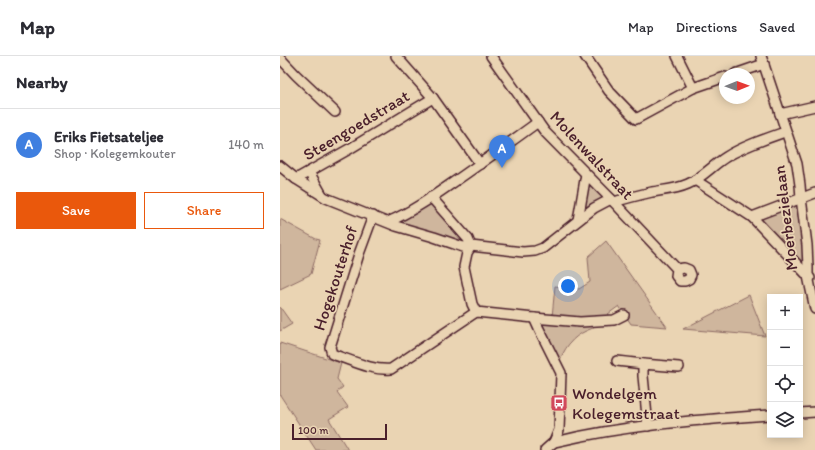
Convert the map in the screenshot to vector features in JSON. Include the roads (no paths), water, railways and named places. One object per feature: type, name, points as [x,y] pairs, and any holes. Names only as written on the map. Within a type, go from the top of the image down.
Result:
[{"type":"street","points":[[396,56],[433,98],[480,164]]},
{"type":"street","name":"Molenwalstraat","points":[[491,56],[546,132],[677,269]]},
{"type":"street","points":[[585,56],[609,91],[636,119],[693,88],[719,79]]},
{"type":"street","points":[[677,56],[693,88]]},
{"type":"street","points":[[280,58],[296,76],[335,112]]},
{"type":"street","points":[[747,68],[762,60]]},
{"type":"street","name":"Moerbezielaan","points":[[762,60],[797,164],[808,267],[813,281],[815,309]]},
{"type":"street","name":"Steengoedstraat","points":[[296,179],[351,148],[433,98]]},
{"type":"street","points":[[780,114],[815,106]]},
{"type":"street","points":[[388,222],[396,219],[431,198],[538,122]]},
{"type":"street","points":[[280,166],[296,179],[323,196],[396,226],[463,247],[471,246],[530,252],[537,251],[548,244],[594,208],[612,200],[688,184],[725,157],[753,144],[785,132]]},
{"type":"street","points":[[309,172],[323,196]]},
{"type":"street","points":[[578,220],[586,174]]},
{"type":"street","points":[[695,180],[752,218],[813,281]]},
{"type":"street","points":[[752,218],[815,193]]},
{"type":"street","points":[[431,198],[468,239],[471,246]]},
{"type":"street","name":"Hogekouterhof","points":[[373,216],[358,254],[330,347],[332,354],[383,370],[392,368],[476,312]]},
{"type":"street","points":[[471,246],[467,253],[464,267],[472,304],[476,312],[580,322],[608,321],[624,315]]},
{"type":"street","points":[[534,318],[561,373],[560,424],[555,445]]},
{"type":"street","points":[[617,361],[679,366]]},
{"type":"street","points":[[643,364],[648,426]]},
{"type":"street","points":[[803,413],[815,412]]},
{"type":"street","points":[[545,450],[584,435],[622,429],[706,419],[767,415]]},
{"type":"place","name":"Eriks Fietsateljee","points":[[502,168]]},
{"type":"place","name":"Wondelgem Kolegemstraat","points":[[559,403]]}]
